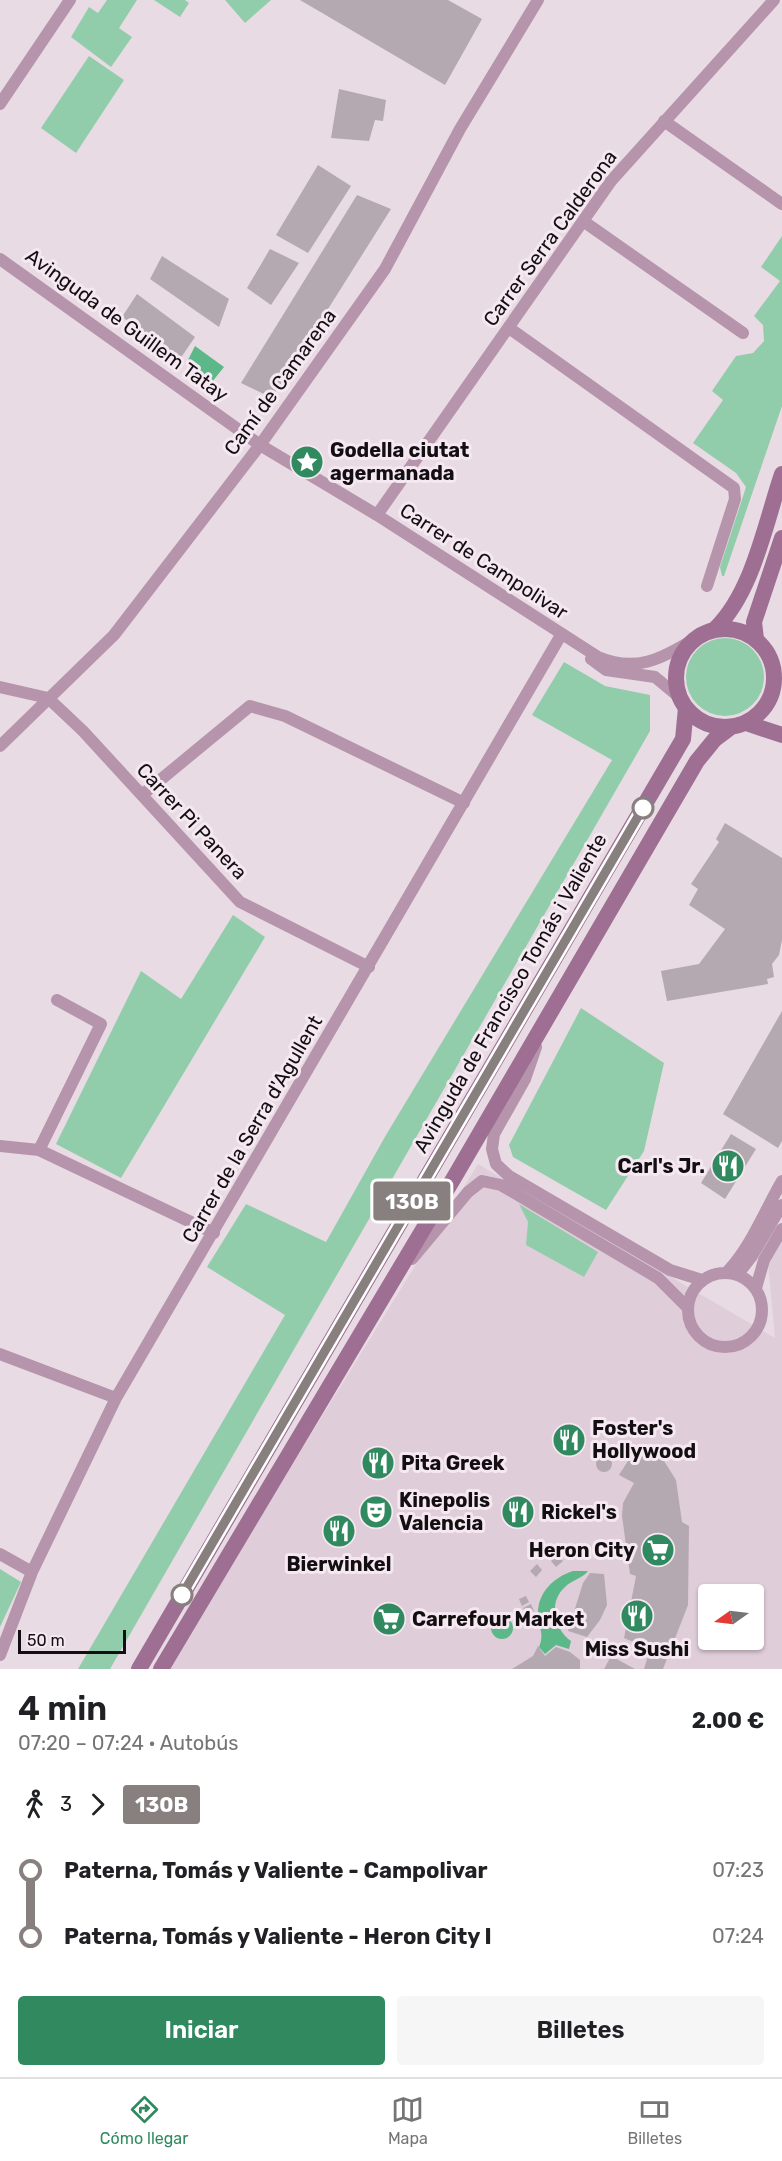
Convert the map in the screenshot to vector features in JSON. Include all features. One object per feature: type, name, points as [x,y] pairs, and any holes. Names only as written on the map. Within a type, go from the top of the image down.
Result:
[{"type":"main road","points":[[782,474],[746,583],[732,610],[715,629],[694,639],[684,651],[677,666],[676,681],[683,702],[698,719],[714,726],[738,725],[782,735]]},
{"type":"main road","points":[[756,639],[754,622],[782,538]]},
{"type":"main road","points":[[161,1669],[455,1176],[697,761],[715,739],[758,716],[777,698],[772,662],[756,639],[742,631],[715,629]]},
{"type":"main road","name":"Avinguda de Francisco Tomás i Valiente","points":[[139,1669],[678,748],[683,739],[683,702]]},
{"type":"street","points":[[0,104],[70,0]]},
{"type":"street","name":"Camí de Camarena","points":[[0,746],[114,635],[260,445],[385,269],[460,129],[538,0]]},
{"type":"street","name":"Carrer Serra Calderona","points":[[377,515],[611,181],[774,0]]},
{"type":"street","points":[[664,121],[782,204]]},
{"type":"street","points":[[583,221],[743,333]]},
{"type":"street","name":"Avinguda de Guillem Tatay","points":[[0,259],[260,445],[302,470]]},
{"type":"street","points":[[509,328],[734,488],[735,499],[707,586]]},
{"type":"street","name":"Carrer de Campolivar","points":[[302,470],[377,515],[561,635],[609,662],[642,664],[669,654],[694,639]]},
{"type":"street","name":"Carrer de la Serra d'Agullent","points":[[0,1655],[32,1572],[116,1398],[561,635]]},
{"type":"street","name":"Carrer de Campolivar","points":[[583,648],[596,664],[606,670],[655,677],[683,702]]},
{"type":"street","points":[[0,687],[48,698]]},
{"type":"street","name":"Carrer Pi Panera","points":[[48,698],[83,731],[240,902],[369,967]]},
{"type":"street","points":[[142,795],[250,706],[285,716],[464,803]]},
{"type":"street","points":[[39,1150],[102,1024],[57,1000]]},
{"type":"street","points":[[549,1013],[525,1079],[494,1134],[492,1149],[496,1164],[509,1176],[670,1270],[702,1280]]},
{"type":"street","points":[[0,1146],[39,1150],[214,1233]]},
{"type":"street","points":[[381,1297],[468,1192],[482,1181],[501,1185],[658,1278],[688,1308]]},
{"type":"street","points":[[733,1273],[754,1229],[782,1181]]},
{"type":"street","points":[[733,1273],[782,1205]]},
{"type":"street","points":[[756,1288],[764,1260],[782,1229]]},
{"type":"street","points":[[733,1273],[756,1288],[762,1300],[763,1314],[754,1333],[739,1345],[726,1347],[713,1345],[699,1337],[690,1323],[688,1308],[692,1293],[702,1280],[714,1274],[733,1273]]},
{"type":"street","points":[[0,1354],[116,1398]]},
{"type":"street","points":[[0,1554],[32,1572]]},
{"type":"shaded area","points":[[107,0],[137,0],[119,28],[132,37],[111,67],[71,37],[89,7],[98,13]]},
{"type":"shaded area","points":[[154,0],[185,0],[189,3],[180,17]]},
{"type":"shaded area","points":[[225,0],[271,0],[245,23]]},
{"type":"shaded area","points":[[89,56],[124,80],[76,153],[41,128]]},
{"type":"shaded area","points":[[782,236],[782,406],[724,576],[722,576],[720,567],[746,487],[736,473],[693,443],[723,400],[712,391],[736,356],[753,353],[764,341],[763,325],[754,316],[780,281],[761,267]]},
{"type":"shaded area","points":[[195,346],[224,367],[212,382],[187,362]]},
{"type":"shaded area","points":[[725,638],[740,641],[752,650],[761,662],[764,677],[761,692],[752,704],[740,713],[725,716],[710,713],[698,704],[689,692],[686,677],[689,662],[698,650],[710,641]]},
{"type":"shaded area","points":[[564,662],[605,686],[650,695],[650,731],[110,1669],[78,1669],[285,1315],[207,1267],[246,1204],[326,1242],[386,1135],[612,760],[532,715]]},
{"type":"shaded area","points":[[233,915],[265,937],[121,1178],[56,1144],[141,971],[181,999]]},
{"type":"shaded area","points":[[581,1008],[664,1063],[644,1151],[606,1210],[513,1157],[509,1145]]},
{"type":"shaded area","name":"Heron City","points":[[478,1164],[775,1338],[768,1263],[782,1239],[782,1669],[166,1669]]},
{"type":"shaded area","points":[[519,1204],[598,1252],[584,1277],[526,1245],[528,1222]]},
{"type":"shaded area","points":[[0,1569],[21,1582],[0,1627]]},
{"type":"shaded area","points":[[573,1571],[588,1571],[565,1587],[556,1600],[555,1608],[560,1630],[571,1641],[569,1649],[556,1645],[545,1654],[539,1647],[541,1634],[538,1613],[541,1598],[548,1586]]},
{"type":"shaded area","points":[[502,1617],[510,1620],[513,1628],[510,1636],[502,1639],[494,1636],[491,1628],[494,1620]]},
{"type":"building","points":[[300,0],[448,0],[482,19],[445,85]]},
{"type":"building","points":[[339,89],[386,100],[383,121],[375,120],[369,141],[331,138]]},
{"type":"building","points":[[318,165],[351,186],[308,253],[276,235]]},
{"type":"building","points":[[357,195],[391,209],[272,398],[241,383]]},
{"type":"building","points":[[270,249],[299,263],[271,305],[247,288]]},
{"type":"building","points":[[162,256],[229,299],[219,327],[150,279]]},
{"type":"building","points":[[137,294],[195,337],[180,359],[122,317]]},
{"type":"building","points":[[725,823],[782,858],[782,940],[779,955],[772,964],[774,977],[767,979],[768,984],[667,1001],[661,971],[699,964],[725,929],[689,905],[698,889],[691,884],[719,842],[716,839]]},
{"type":"building","points":[[782,1011],[782,1141],[778,1148],[723,1114]]},
{"type":"building","name":"Carl's Jr.","points":[[731,1134],[756,1149],[725,1199],[701,1183]]},
{"type":"building","name":"Heron City","points":[[654,1445],[676,1480],[682,1522],[689,1526],[688,1605],[663,1669],[644,1669],[650,1649],[624,1638],[636,1576],[630,1574],[622,1516],[623,1503],[634,1483],[619,1475],[633,1453]]},
{"type":"building","points":[[601,1456],[607,1456],[612,1464],[610,1470],[601,1472],[596,1467],[596,1461]]},
{"type":"building","points":[[558,1555],[563,1561],[556,1567],[551,1561]]},
{"type":"building","points":[[537,1564],[542,1570],[536,1577],[530,1571]]},
{"type":"building","points":[[590,1573],[604,1574],[607,1605],[600,1620],[587,1637],[568,1631],[583,1583]]},
{"type":"building","points":[[526,1596],[529,1602],[522,1606],[519,1599]]},
{"type":"building","points":[[531,1604],[534,1611],[527,1615],[523,1608]]},
{"type":"building","points":[[538,1646],[545,1656],[556,1647],[570,1652],[580,1660],[580,1669],[512,1669],[533,1656]]},
{"type":"building","points":[[611,1656],[635,1669],[604,1669]]},
{"type":"bus line","name":"130B","points":[[182,1595],[643,808]]},
{"type":"place","name":"Godella ciutat agermanada","points":[[307,462]]},
{"type":"place","name":"Carl's Jr.","points":[[728,1166]]},
{"type":"place","name":"Foster's Hollywood","points":[[569,1440]]},
{"type":"place","name":"Pita Greek","points":[[378,1463]]},
{"type":"place","name":"Kinepolis Valencia","points":[[376,1512]]},
{"type":"place","name":"Rickel's","points":[[518,1512]]},
{"type":"place","name":"Bierwinkel","points":[[339,1531]]},
{"type":"place","name":"Heron City","points":[[658,1550]]},
{"type":"place","name":"Miss Sushi","points":[[637,1616]]},
{"type":"place","name":"Carrefour Market","points":[[389,1619]]}]
